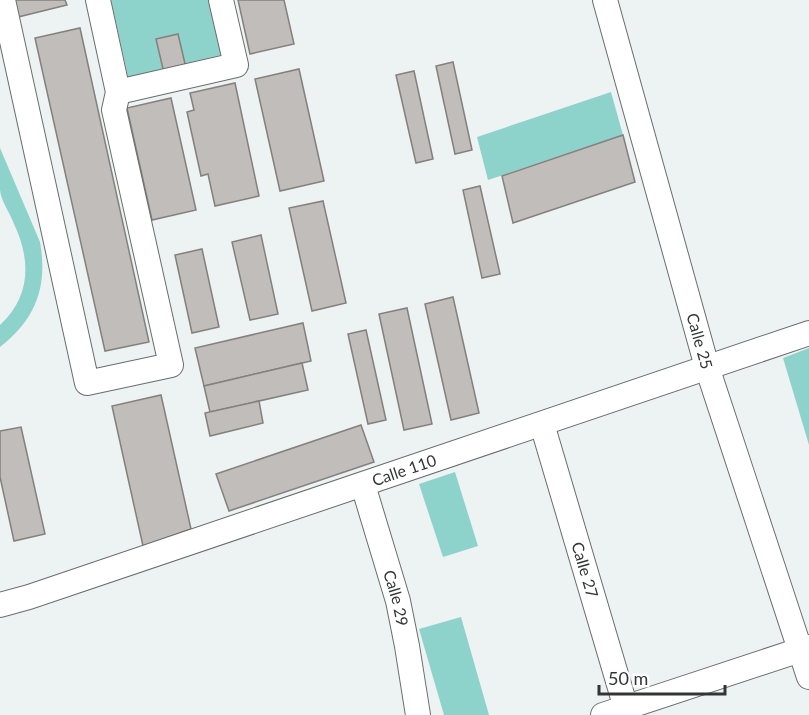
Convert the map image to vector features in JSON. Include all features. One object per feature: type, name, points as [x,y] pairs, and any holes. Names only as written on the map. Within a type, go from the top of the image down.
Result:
[{"type":"street","points":[[3,0],[87,383],[171,365],[114,110],[118,92],[98,0]]},
{"type":"street","points":[[118,92],[236,65],[221,0]]},
{"type":"street","name":"Calle 25","points":[[605,0],[707,367],[805,649],[809,677]]},
{"type":"street","name":"Calle 110","points":[[0,605],[363,485],[809,333]]},
{"type":"street","name":"Calle 27","points":[[542,424],[619,713]]},
{"type":"street","name":"Calle 29","points":[[363,485],[398,601],[418,715]]},
{"type":"street","points":[[619,713],[805,649]]},
{"type":"shaded area","points":[[111,0],[208,0],[221,55],[128,77]]},
{"type":"shaded area","points":[[611,92],[623,135],[488,180],[477,137]]},
{"type":"shaded area","points":[[0,148],[40,242],[42,273],[31,313],[23,325],[0,347],[0,325],[18,302],[23,290],[25,264],[20,237],[0,190]]},
{"type":"shaded area","points":[[809,348],[809,445],[783,358]]},
{"type":"shaded area","points":[[455,472],[478,546],[443,557],[419,484]]},
{"type":"shaded area","points":[[461,617],[489,715],[444,715],[419,629]]},
{"type":"building","points":[[14,0],[65,0],[67,5],[18,17]]},
{"type":"building","points":[[238,0],[284,0],[294,44],[250,54]]},
{"type":"building","points":[[80,28],[149,342],[105,351],[35,38]]},
{"type":"building","points":[[178,34],[186,68],[164,73],[156,39]]},
{"type":"building","points":[[453,62],[472,150],[455,154],[436,66]]},
{"type":"building","points":[[299,69],[324,181],[280,191],[255,79]]},
{"type":"building","points":[[414,71],[433,159],[416,163],[396,75]]},
{"type":"building","points":[[235,83],[259,196],[215,206],[208,174],[201,176],[187,112],[194,110],[190,93]]},
{"type":"building","points":[[171,98],[196,210],[152,220],[127,108]]},
{"type":"building","points":[[623,135],[635,182],[513,223],[502,176]]},
{"type":"building","points":[[480,186],[500,274],[482,278],[463,190]]},
{"type":"building","points":[[323,201],[346,303],[312,311],[289,208]]},
{"type":"building","points":[[261,235],[278,314],[250,320],[232,242]]},
{"type":"building","points":[[202,249],[219,327],[192,333],[175,255]]},
{"type":"building","points":[[453,297],[479,413],[451,420],[425,304]]},
{"type":"building","points":[[407,308],[432,424],[404,430],[379,314]]},
{"type":"building","points":[[303,323],[311,361],[204,386],[195,348]]},
{"type":"building","points":[[366,330],[386,420],[368,424],[348,334]]},
{"type":"building","points":[[302,363],[308,390],[210,412],[204,386]]},
{"type":"building","points":[[161,395],[191,529],[143,546],[112,406]]},
{"type":"building","points":[[259,401],[263,423],[210,436],[205,413]]},
{"type":"building","points":[[361,425],[374,462],[229,511],[216,474]]},
{"type":"building","points":[[21,427],[45,534],[14,541],[0,477],[0,431]]}]
